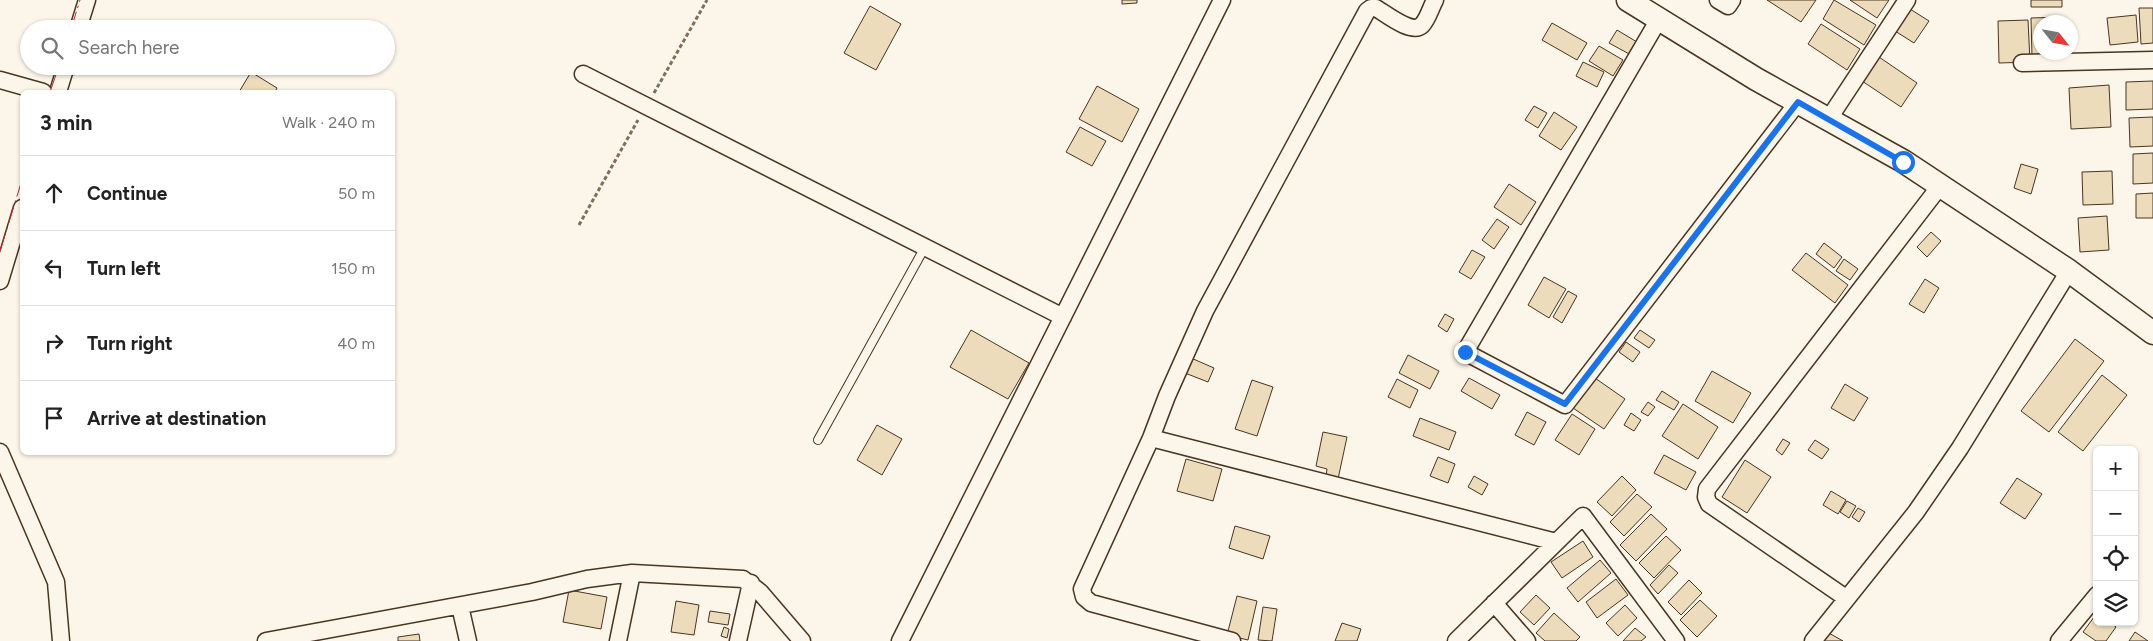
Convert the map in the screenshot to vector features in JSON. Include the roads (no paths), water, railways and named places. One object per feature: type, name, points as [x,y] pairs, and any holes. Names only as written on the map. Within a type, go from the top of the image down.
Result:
[{"type":"main road","points":[[1628,0],[1828,120],[1903,162],[2070,271],[2153,332]]},
{"type":"street","points":[[81,20],[87,0]]},
{"type":"street","points":[[900,641],[1222,0]]},
{"type":"street","points":[[1232,641],[1091,602],[1084,597],[1082,589],[1151,438],[1167,396],[1205,311],[1368,11],[1371,8],[1376,8],[1409,28],[1416,28],[1422,24],[1435,0]]},
{"type":"street","points":[[1718,0],[1728,6],[1732,0]]},
{"type":"street","points":[[1828,120],[1907,0]]},
{"type":"street","points":[[1659,19],[1465,352],[1565,404],[1798,102]]},
{"type":"street","points":[[2022,63],[2153,60]]},
{"type":"street","points":[[582,74],[1063,317]]},
{"type":"street","points":[[59,90],[63,75]]},
{"type":"street","points":[[0,80],[36,90]]},
{"type":"street","points":[[1846,598],[1709,504],[1706,497],[1707,489],[1940,186]]},
{"type":"street","points":[[0,281],[4,255],[20,213]]},
{"type":"street","points":[[1813,641],[1916,512],[1960,448],[2070,271]]},
{"type":"street","points":[[1151,438],[1556,542]]},
{"type":"street","points":[[0,452],[56,582],[61,641]]},
{"type":"street","points":[[1456,641],[1583,516],[1676,641]]},
{"type":"street","points":[[618,641],[632,573]]},
{"type":"street","points":[[266,641],[544,590],[587,579],[632,573],[736,577],[751,583],[802,641]]},
{"type":"street","points":[[738,641],[751,583]]},
{"type":"street","points":[[2059,641],[2093,600]]},
{"type":"street","points":[[1494,604],[1527,641]]},
{"type":"street","points":[[460,606],[468,641]]},
{"type":"lane","points":[[818,440],[925,247]]}]
